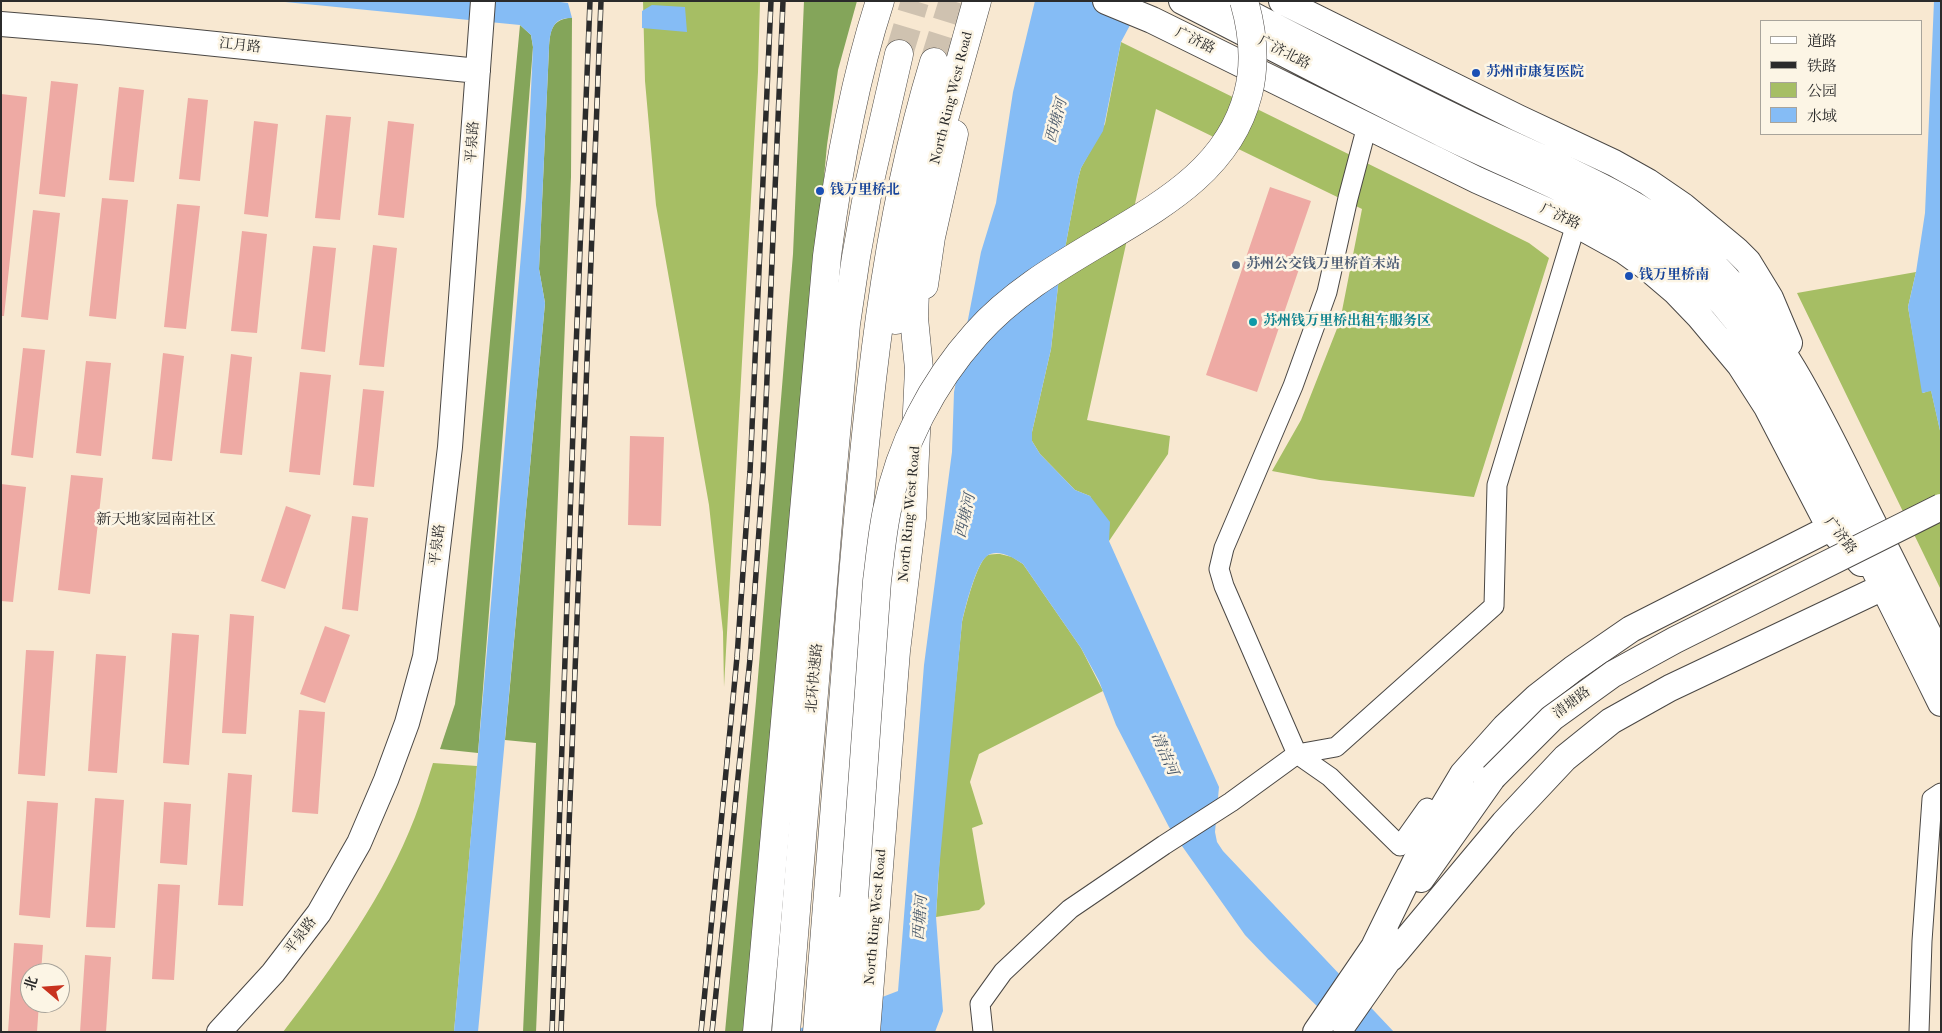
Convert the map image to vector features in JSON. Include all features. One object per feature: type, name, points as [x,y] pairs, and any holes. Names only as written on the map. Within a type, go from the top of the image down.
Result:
[{"type":"main road","points":[[757,1032],[763,982],[818,332],[827,256],[833,208],[854,99],[880,1]]},
{"type":"main road","name":"North Ring West Road","points":[[866,1032],[846,984],[896,651],[912,518],[919,369],[914,318],[915,290],[941,130],[977,1]]},
{"type":"main road","points":[[919,369],[925,278],[931,237],[954,133],[989,1]]},
{"type":"main road","name":"广济路","points":[[1106,1],[1152,20],[1478,180],[1576,224],[1614,244],[1648,268],[1675,291],[1715,333],[1740,365],[1893,583],[1941,659]]},
{"type":"main road","name":"广济北路","points":[[1182,1],[1389,96]]},
{"type":"main road","name":"广济北路","points":[[1225,1],[1389,96]]},
{"type":"main road","points":[[842,1032],[854,898],[877,581],[887,510],[910,436],[947,370],[968,343],[991,319],[1045,276],[1178,193],[1201,174],[1219,154],[1244,110],[1250,85],[1252,44],[1244,1]]},
{"type":"main road","name":"广济路","points":[[1282,1],[1648,182],[1683,206],[1736,250],[1758,277],[1784,326],[1848,519]]},
{"type":"main road","points":[[786,1032],[846,324],[869,185],[899,54]]},
{"type":"main road","points":[[817,1032],[846,984],[851,605],[878,326],[888,260],[916,126],[934,62]]},
{"type":"main road","name":"广济路","points":[[1389,96],[1505,142],[1599,184],[1641,208],[1673,230],[1716,267],[1750,305],[1787,357],[1804,387]]},
{"type":"main road","name":"广济路","points":[[1389,96],[1441,134],[1590,202],[1649,237],[1685,266],[1721,302],[1753,342],[1786,397],[1848,519]]},
{"type":"main road","points":[[851,605],[877,474],[894,327],[912,242],[941,130]]},
{"type":"main road","name":"清塘路","points":[[1329,1029],[1498,782],[1552,718],[1612,674],[1675,640],[1941,507]]},
{"type":"main road","points":[[1383,951],[1438,816],[1463,774],[1537,697],[1573,669],[1631,629],[1848,519]]},
{"type":"main road","name":"清塘路","points":[[1498,782],[1522,766],[1562,728],[1607,695],[1682,653],[1941,524]]},
{"type":"main road","points":[[1383,951],[1555,769],[1593,734],[1633,707],[1670,688],[1893,583]]},
{"type":"main road","name":"广济路","points":[[1893,583],[1941,703]]},
{"type":"street","name":"平泉路","points":[[219,1032],[273,973],[319,912],[359,844],[405,730],[425,657],[450,447],[483,1]]},
{"type":"street","name":"江月路","points":[[1,24],[478,71]]},
{"type":"street","points":[[1367,126],[1328,292],[1293,386],[1224,548],[1219,569],[1224,586],[1297,754],[1330,777],[1400,846],[1427,808],[1438,816]]},
{"type":"street","points":[[983,1032],[980,1004],[1002,972],[1070,909],[1231,802],[1297,754],[1336,747],[1494,606],[1497,485],[1576,224]]},
{"type":"street","points":[[1919,1032],[1922,941],[1932,799],[1941,793]]},
{"type":"green space","points":[[643,1],[760,1],[758,72],[724,687],[723,632],[709,505],[656,205],[645,81]]},
{"type":"green space","points":[[804,1],[857,1],[838,70],[827,145],[745,1032],[725,1032],[756,701],[793,254]]},
{"type":"green space","points":[[572,18],[571,177],[536,1032],[523,1032],[536,743],[505,740],[545,303],[539,269],[549,42],[555,25],[562,19]]},
{"type":"green space","points":[[520,25],[531,35],[533,47],[478,753],[440,749],[455,704],[458,677]]},
{"type":"green space","points":[[1121,42],[1529,243],[1549,258],[1474,497],[1320,480],[1272,471],[1301,420],[1340,321],[1362,209],[1156,109],[1087,420],[1170,436],[1168,454],[1109,541],[1108,530],[1090,496],[1075,490],[1040,454],[1032,441],[1032,432],[1051,349],[1058,286],[1078,179],[1081,168],[1105,124]]},
{"type":"green space","points":[[1916,272],[1908,307],[1923,393],[1931,390],[1941,435],[1941,590],[1797,293]]},
{"type":"green space","points":[[1000,554],[1012,557],[1023,564],[1081,648],[1103,691],[979,754],[970,782],[983,824],[972,828],[985,904],[979,910],[936,917],[941,834],[962,622],[980,566],[988,555]]},
{"type":"green space","points":[[433,763],[477,766],[454,1032],[283,1032],[339,956],[389,874],[418,810]]},
{"type":"water","points":[[275,1],[553,1],[568,3],[572,18],[565,18],[556,23],[551,31],[549,42],[539,269],[545,303],[478,1032],[454,1032],[526,197],[533,47],[531,35],[520,25]]},
{"type":"water","points":[[1035,1],[1143,1],[1121,42],[1103,131],[1081,168],[1078,179],[1058,286],[1051,349],[1032,432],[1032,441],[1040,454],[1075,490],[1090,496],[1110,522],[1109,541],[1219,787],[1215,832],[1217,842],[1223,851],[1394,1032],[1344,1032],[1245,935],[1169,827],[1116,725],[1099,681],[1081,648],[1023,564],[1015,559],[996,553],[987,556],[979,568],[962,622],[938,881],[936,917],[943,1011],[935,1032],[791,1032],[898,991],[924,665],[952,452],[954,392],[981,252],[996,203],[1013,92]]},
{"type":"water","points":[[1934,1],[1941,1],[1941,435],[1931,391],[1922,393],[1908,307],[1916,272],[1925,213]]},
{"type":"water","points":[[652,5],[685,7],[687,32],[642,28],[642,11]]},
{"type":"building","points":[[51,81],[78,84],[65,197],[39,194]]},
{"type":"building","points":[[119,87],[144,90],[134,182],[109,180]]},
{"type":"building","points":[[1,94],[27,97],[4,316],[1,316]]},
{"type":"building","points":[[188,98],[208,100],[200,181],[179,179]]},
{"type":"building","points":[[326,115],[351,117],[340,220],[315,218]]},
{"type":"building","points":[[254,121],[278,124],[268,217],[244,214]]},
{"type":"building","points":[[388,121],[414,124],[404,218],[378,215]]},
{"type":"building","name":"苏州钱万里桥出租车服务区","points":[[1270,187],[1311,201],[1289,265],[1299,269],[1257,392],[1206,375]]},
{"type":"building","points":[[102,198],[128,200],[116,319],[89,316]]},
{"type":"building","points":[[177,204],[200,206],[186,329],[164,327]]},
{"type":"building","points":[[33,210],[60,213],[48,320],[21,317]]},
{"type":"building","points":[[242,231],[267,234],[257,333],[231,331]]},
{"type":"building","points":[[373,245],[397,248],[384,367],[359,365]]},
{"type":"building","points":[[313,246],[336,248],[325,352],[301,349]]},
{"type":"building","points":[[23,348],[45,350],[33,458],[11,455]]},
{"type":"building","points":[[163,353],[184,356],[172,461],[152,459]]},
{"type":"building","points":[[231,354],[252,357],[242,455],[220,453]]},
{"type":"building","points":[[86,361],[111,363],[101,456],[76,453]]},
{"type":"building","points":[[300,372],[331,375],[320,475],[289,472]]},
{"type":"building","points":[[363,389],[384,391],[374,487],[353,485]]},
{"type":"building","points":[[630,436],[664,437],[661,526],[628,525]]},
{"type":"building","points":[[71,475],[103,478],[90,594],[58,590]]},
{"type":"building","points":[[1,484],[26,487],[13,602],[1,601]]},
{"type":"building","points":[[286,506],[311,515],[285,589],[261,581]]},
{"type":"building","points":[[352,516],[368,518],[358,611],[342,609]]},
{"type":"building","points":[[230,614],[254,616],[246,734],[222,733]]},
{"type":"building","points":[[325,626],[350,635],[325,703],[300,694]]},
{"type":"building","points":[[172,633],[199,635],[189,765],[163,763]]},
{"type":"building","points":[[26,650],[54,651],[45,776],[18,774]]},
{"type":"building","points":[[96,654],[126,656],[117,773],[88,771]]},
{"type":"building","points":[[299,710],[325,712],[318,814],[292,812]]},
{"type":"building","points":[[228,773],[252,775],[243,906],[218,905]]},
{"type":"building","points":[[95,798],[124,800],[115,928],[86,927]]},
{"type":"building","points":[[27,801],[58,803],[50,918],[19,915]]},
{"type":"building","points":[[164,802],[191,804],[187,865],[160,863]]},
{"type":"building","points":[[158,884],[180,885],[174,980],[152,979]]},
{"type":"building","points":[[14,943],[43,945],[42,963],[20,963],[20,1013],[38,1013],[37,1032],[8,1032]]},
{"type":"building","points":[[85,955],[111,957],[106,1032],[80,1032]]},
{"type":"tunnel","points":[[899,54],[915,1]]},
{"type":"tunnel","points":[[934,62],[953,1]]},
{"type":"railway","points":[[552,1032],[590,1]]},
{"type":"railway","points":[[561,1032],[601,1]]},
{"type":"railway","points":[[701,1032],[737,657],[750,472],[771,1]]},
{"type":"railway","points":[[712,1032],[750,659],[763,473],[783,1]]},
{"type":"place","name":"苏州市康复医院","points":[[1476,73]]},
{"type":"place","name":"钱万里桥北","points":[[820,191]]},
{"type":"place","name":"苏州公交钱万里桥首末站","points":[[1236,265]]},
{"type":"place","name":"钱万里桥南","points":[[1629,276]]},
{"type":"place","name":"苏州钱万里桥出租车服务区","points":[[1253,322]]},
{"type":"district","name":"新天地家园南社区","points":[[156,520]]},
{"type":"water label","name":"西塘河","points":[[1057,121]]},
{"type":"water label","name":"西塘河","points":[[966,516]]},
{"type":"water label","name":"清洁河","points":[[1164,754]]},
{"type":"water label","name":"西塘河","points":[[921,918]]}]
